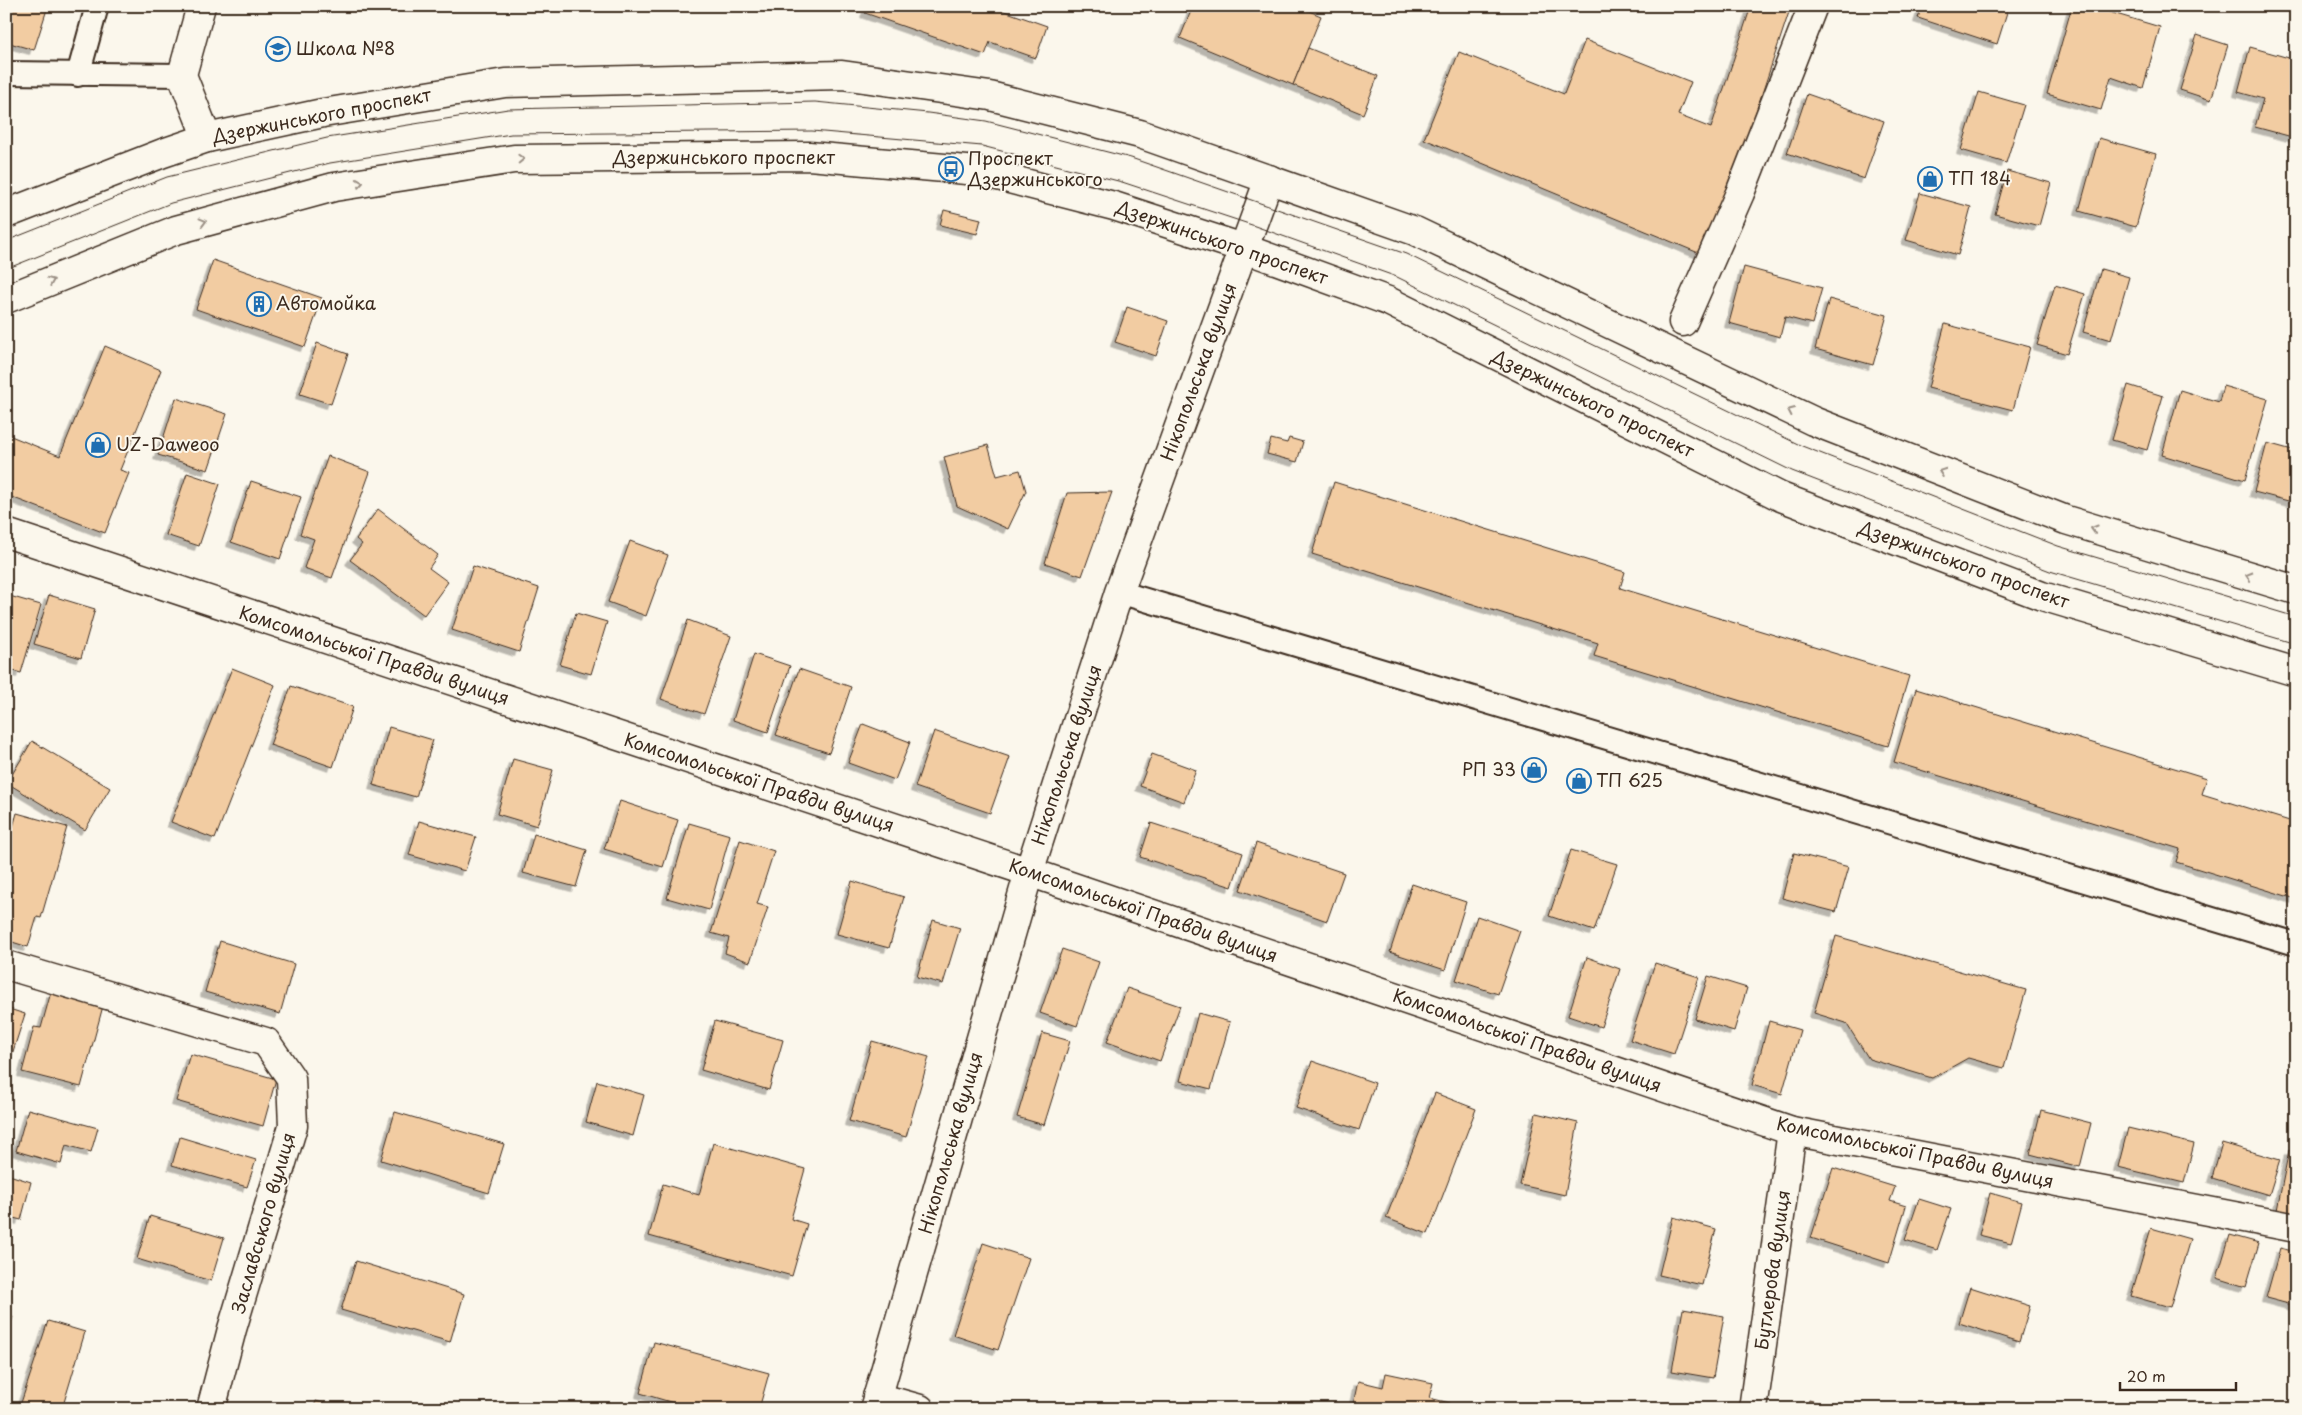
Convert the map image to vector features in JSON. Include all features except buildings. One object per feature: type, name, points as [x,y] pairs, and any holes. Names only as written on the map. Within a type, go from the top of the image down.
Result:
[{"type":"street","points":[[201,6],[182,75],[207,138]]},
{"type":"street","points":[[1683,322],[1740,193],[1813,6]]},
{"type":"street","name":"Дзержинського проспект","points":[[6,214],[163,153],[207,138],[323,113],[505,83],[842,75],[990,96],[1140,134],[1415,231],[1813,421],[2066,520],[2296,590]]},
{"type":"street","name":"Дзержинського проспект","points":[[6,299],[176,230],[334,187],[514,159],[809,156],[978,171],[1114,206],[1243,248],[1388,301],[1781,496],[2042,596],[2296,672]]},
{"type":"street","name":"Нікопольська вулиця","points":[[920,1409],[876,1403],[1029,872],[1119,592],[1269,179]]},
{"type":"street","name":"Комсомольської Правди вулиця","points":[[6,533],[1029,872],[1792,1131],[2296,1228]]},
{"type":"street","name":"Заславського вулиця","points":[[6,965],[266,1042],[291,1078],[293,1126],[232,1330],[211,1409]]},
{"type":"street","name":"Бутлерова вулиця","points":[[1753,1409],[1792,1131]]},
{"type":"lane","points":[[78,74],[98,6]]},
{"type":"lane","points":[[6,73],[182,75]]},
{"type":"lane","points":[[1119,592],[2296,944]]},
{"type":"tram line","points":[[6,241],[167,177],[327,138],[508,109],[815,102],[928,113],[986,121],[1131,158],[1406,254],[1802,446],[2058,546],[2296,617]]},
{"type":"tram line","points":[[6,269],[171,203],[330,163],[511,134],[812,131],[982,146],[1122,182],[1252,225],[1397,277],[1792,471],[2050,571],[2296,644]]},
{"type":"place","name":"Школа №8","points":[[278,49]]},
{"type":"place","name":"Проспект Дзержинського","points":[[951,169]]},
{"type":"place","name":"ТП 184","points":[[1930,179]]},
{"type":"place","name":"Автомойка","points":[[259,304]]},
{"type":"place","name":"UZ-Daweoo","points":[[98,445]]},
{"type":"place","name":"РП 33","points":[[1534,770]]},
{"type":"place","name":"ТП 625","points":[[1579,781]]}]
